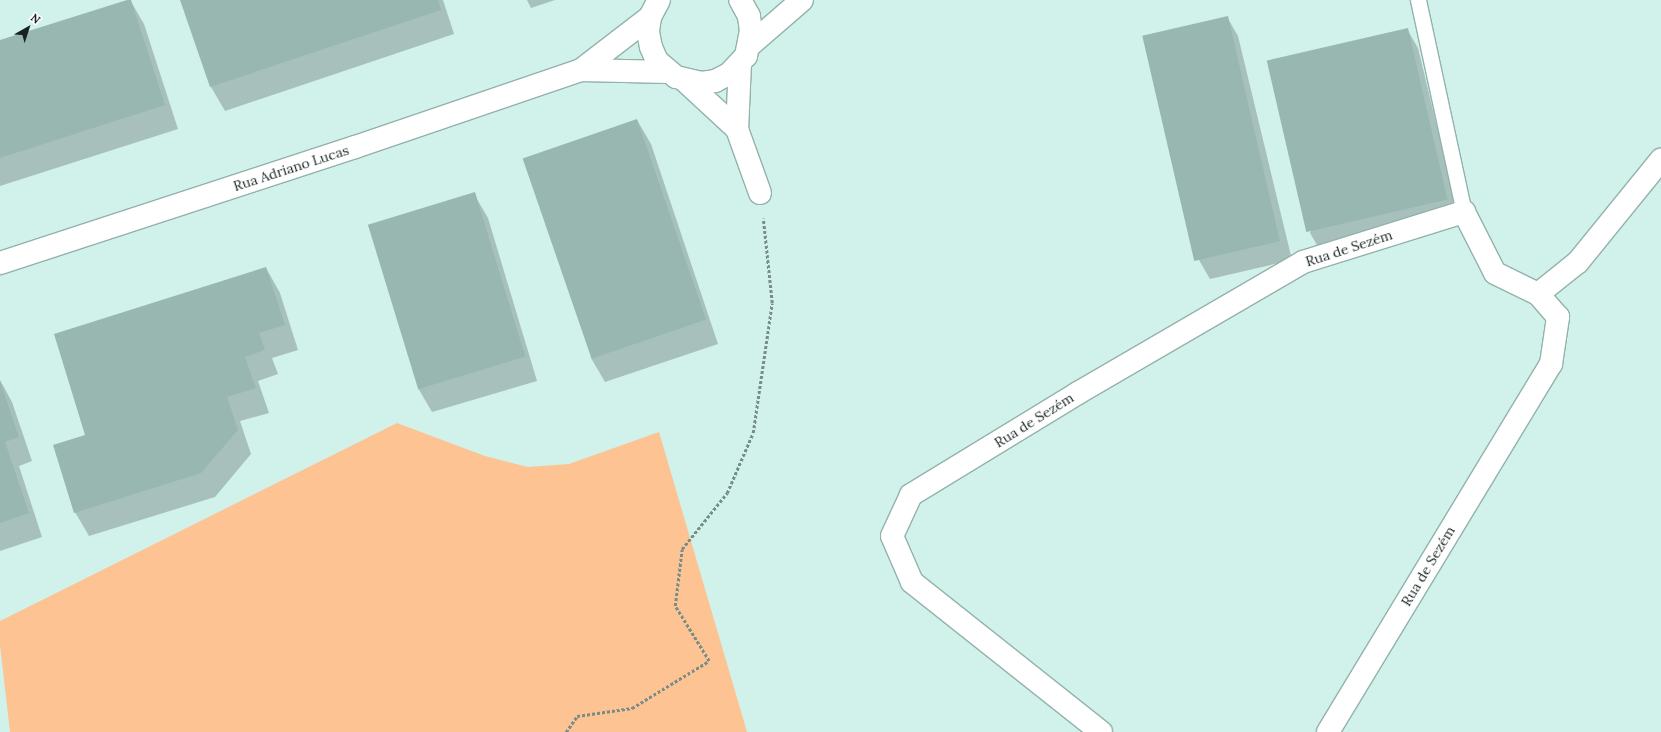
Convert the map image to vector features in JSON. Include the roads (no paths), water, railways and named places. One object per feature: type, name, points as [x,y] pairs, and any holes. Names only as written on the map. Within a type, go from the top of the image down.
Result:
[{"type":"street","points":[[740,0],[749,16],[751,31],[745,55],[737,129],[760,193]]},
{"type":"street","points":[[745,55],[802,0]]},
{"type":"street","points":[[655,8],[648,32],[651,47],[657,60],[737,129]]},
{"type":"street","name":"Rua Adriano Lucas","points":[[0,263],[355,148],[581,70],[655,8]]},
{"type":"street","name":"Rua Adriano Lucas","points":[[581,70],[676,76],[700,83],[715,81],[729,74],[745,55]]},
{"type":"street","points":[[1464,212],[1495,273],[1538,294],[1578,262],[1661,160]]},
{"type":"street","name":"Rua de Sezém","points":[[1101,732],[912,582],[892,536],[911,495],[1078,393],[1303,262],[1464,212]]},
{"type":"street","name":"Rua de Sezém","points":[[1328,732],[1551,364],[1558,317],[1538,294]]},
{"type":"lane","points":[[1418,0],[1464,212]]}]
